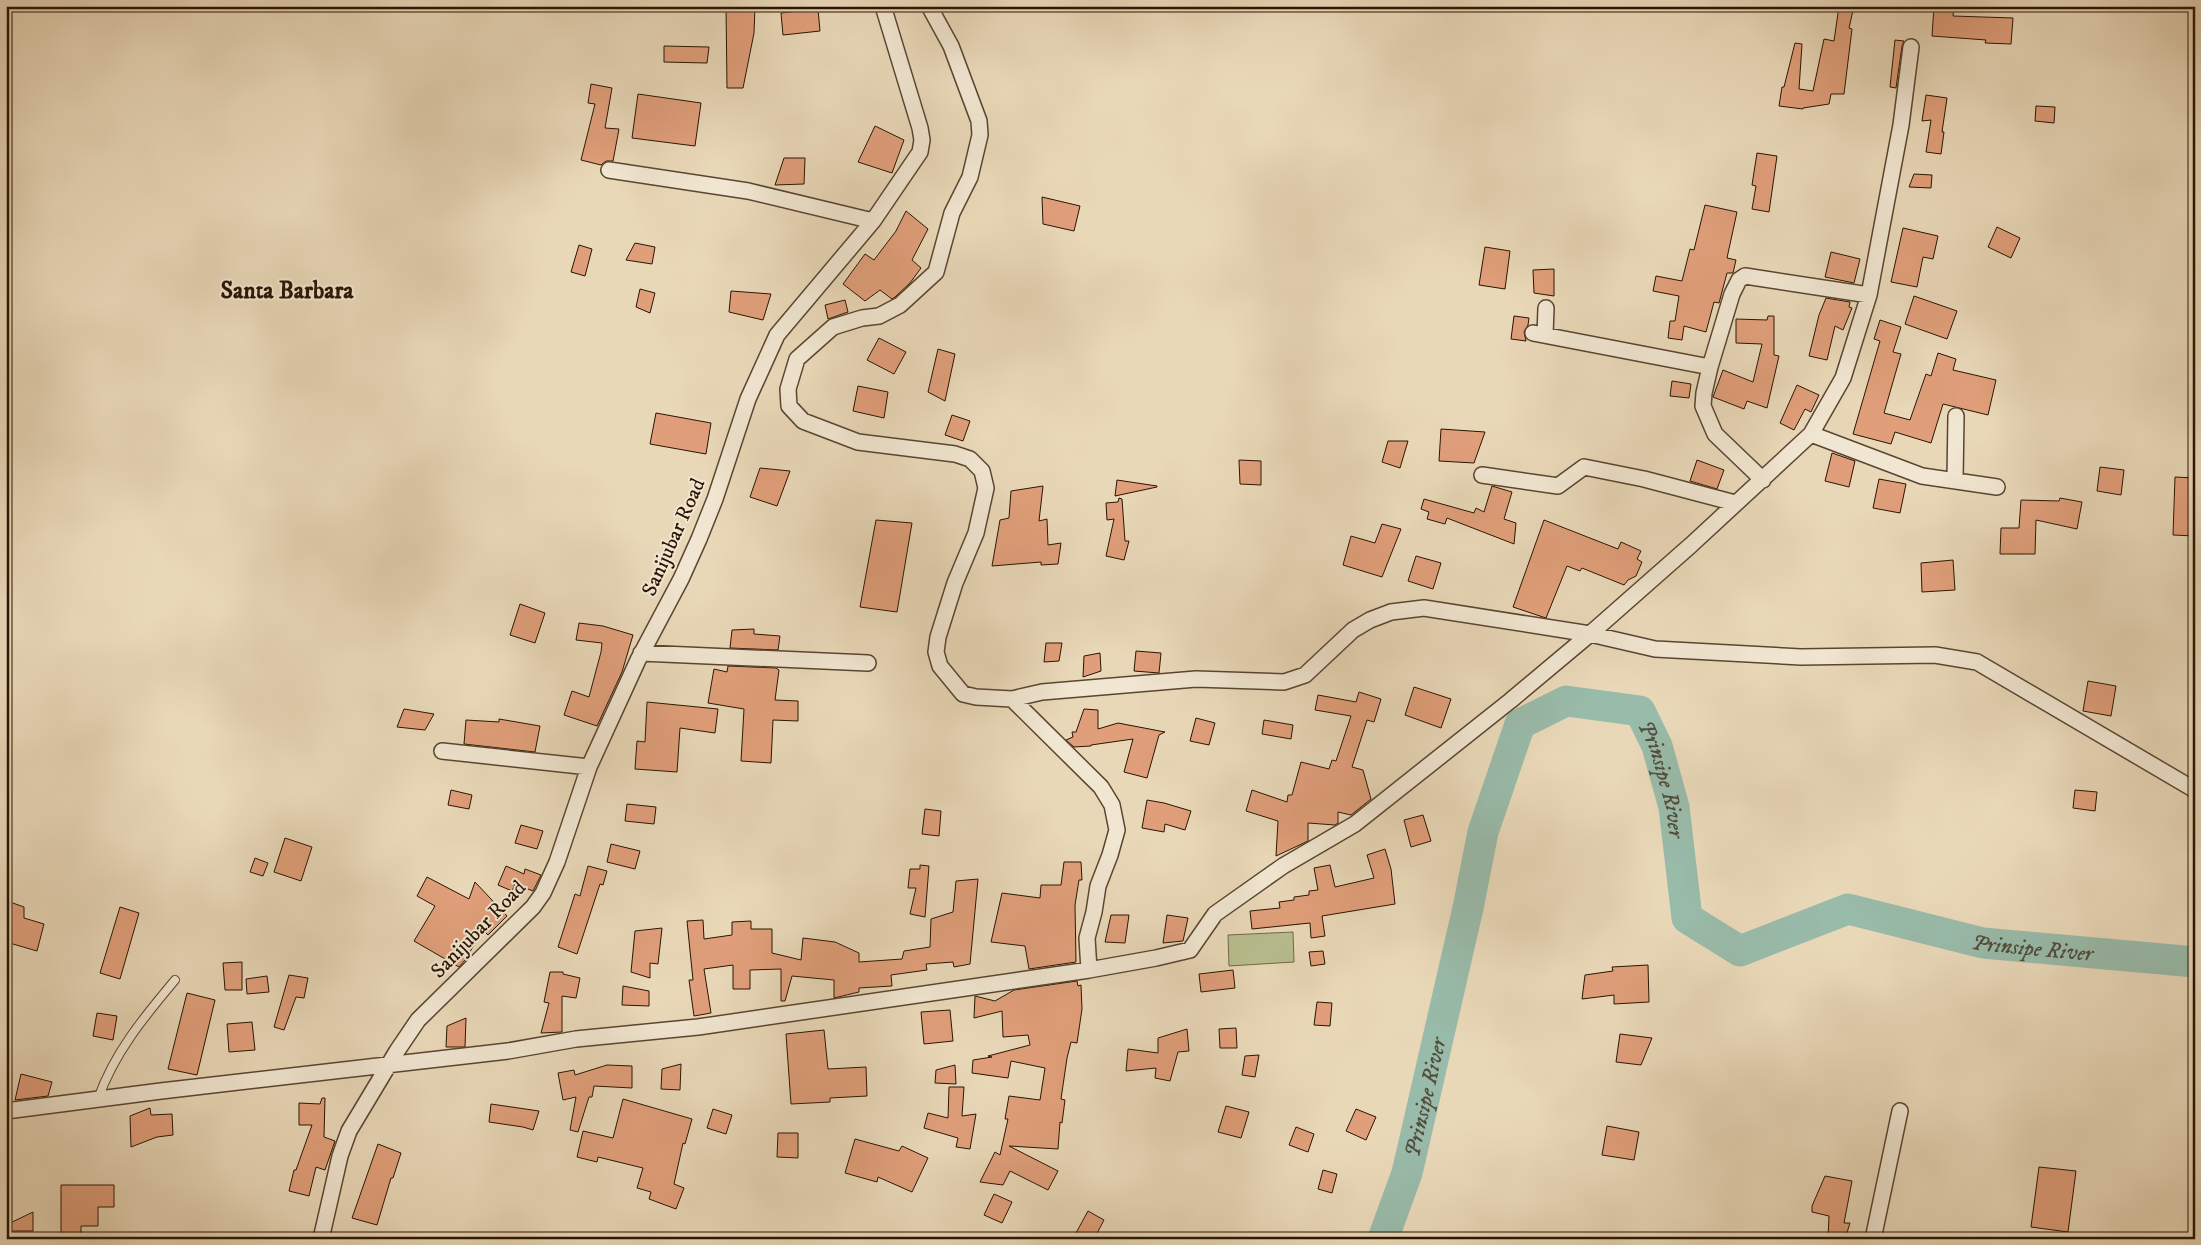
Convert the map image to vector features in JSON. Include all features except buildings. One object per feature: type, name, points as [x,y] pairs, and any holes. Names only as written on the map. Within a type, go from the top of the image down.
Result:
[{"type":"street","name":"Sanijubar Road","points":[[321,1239],[340,1156],[348,1131],[366,1100],[390,1066],[418,1020],[533,907],[543,893],[557,862],[589,767],[641,652],[699,539],[715,499],[748,399],[777,335],[873,221],[920,152],[922,140],[883,6]]},
{"type":"street","points":[[929,6],[951,46],[979,121],[980,135],[970,177],[952,214],[936,272],[900,305],[879,316],[862,318],[833,327],[797,359],[788,389],[788,406],[803,421],[858,442],[955,454],[970,459],[982,471],[986,488],[976,532],[955,583],[938,637],[936,652],[940,666],[963,694],[976,697],[1012,699],[1042,692],[1196,679],[1284,682],[1305,675],[1353,630],[1370,620],[1391,612],[1424,608],[1590,634],[1655,650],[1801,657],[1935,655],[1977,662],[2195,790]]},
{"type":"street","points":[[6,1111],[390,1066],[508,1051],[576,1039],[698,1027],[1089,970],[1190,950],[1215,914],[1283,866],[1356,824],[1590,634],[1763,480],[1811,434],[1843,378],[1869,295],[1901,125],[1911,47]]},
{"type":"street","points":[[609,170],[748,190],[873,221]]},
{"type":"street","points":[[1763,480],[1715,434],[1703,406],[1710,367],[1732,294],[1739,280],[1745,276],[1869,295]]},
{"type":"street","points":[[1546,308],[1539,334],[1710,367]]},
{"type":"street","points":[[1955,480],[1956,416]]},
{"type":"street","points":[[1811,434],[1913,473],[1997,487]]},
{"type":"street","points":[[1482,475],[1558,486],[1584,467],[1644,479],[1735,503]]},
{"type":"street","points":[[641,652],[868,663]]},
{"type":"street","points":[[1012,699],[1101,786],[1112,805],[1116,830],[1110,855],[1098,886],[1087,938],[1089,970]]},
{"type":"street","points":[[442,751],[589,767]]},
{"type":"street","points":[[1873,1239],[1900,1111]]},
{"type":"lane","points":[[98,1099],[105,1080],[133,1031],[175,980]]},
{"type":"green space","points":[[1293,932],[1294,962],[1229,966],[1228,935]]},
{"type":"waterway","name":"Prinsipe River","points":[[1383,1239],[1407,1173],[1468,908],[1483,832],[1520,724],[1566,701],[1640,711],[1657,746],[1674,807],[1687,918],[1740,951],[1848,909],[1983,943],[2195,962]]},
{"type":"district","name":"Santa Barbara","points":[[287,290]]}]
